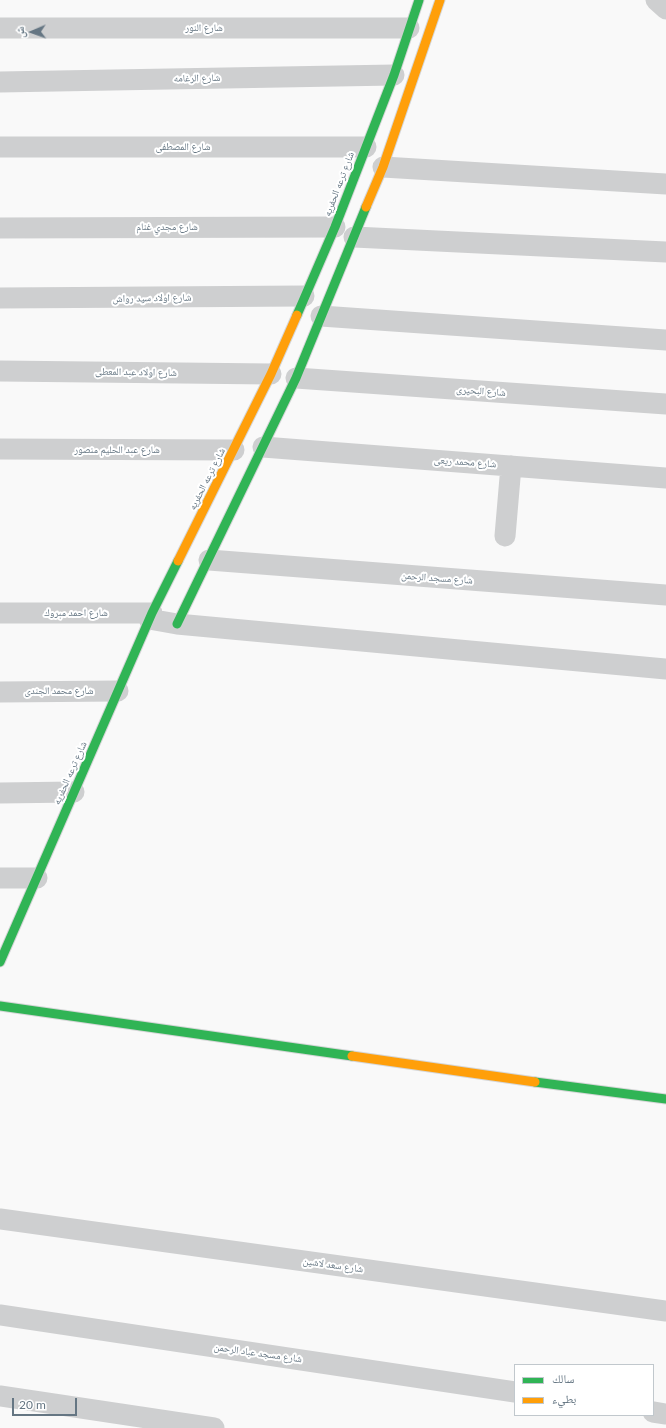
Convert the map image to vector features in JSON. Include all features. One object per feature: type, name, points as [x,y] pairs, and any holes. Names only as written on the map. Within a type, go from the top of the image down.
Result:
[{"type":"street","name":"شارع ترعه الحفريه","points":[[2,954],[37,878],[150,616],[271,374],[335,227],[394,75],[419,0]]},
{"type":"street","points":[[177,624],[296,378],[383,167],[440,0]]},
{"type":"street","points":[[656,0],[666,9]]},
{"type":"street","name":"شارع النور","points":[[0,28],[409,28]]},
{"type":"street","name":"شارع الرغامه","points":[[0,82],[394,75]]},
{"type":"street","name":"شارع المصطفى","points":[[0,147],[366,147]]},
{"type":"street","points":[[383,167],[666,184]]},
{"type":"street","name":"شارع مجدي غنام","points":[[0,228],[335,227]]},
{"type":"street","points":[[354,237],[666,252]]},
{"type":"street","name":"شارع اولاد سيد رواش","points":[[0,298],[304,296]]},
{"type":"street","points":[[321,316],[666,340]]},
{"type":"street","name":"شارع اولاد عبد المعطى","points":[[0,371],[271,374]]},
{"type":"street","name":"شارع البحيرى","points":[[296,378],[666,404]]},
{"type":"street","name":"شارع محمد ريعى","points":[[263,447],[666,478]]},
{"type":"street","name":"شارع عبد الحليم منصور","points":[[0,449],[234,450]]},
{"type":"street","points":[[505,536],[511,466]]},
{"type":"street","name":"شارع مسجد الرحمن","points":[[208,560],[666,595]]},
{"type":"street","name":"شارع احمد مبروك","points":[[0,613],[150,616],[177,624],[666,669]]},
{"type":"street","name":"شارع محمد الجندى","points":[[0,692],[118,691]]},
{"type":"street","points":[[0,792],[74,792]]},
{"type":"street","points":[[0,878],[37,878]]},
{"type":"street","points":[[0,1006],[574,1088],[666,1099]]},
{"type":"street","name":"شارع سعد لاشين","points":[[0,1219],[666,1311]]},
{"type":"street","name":"شارع مسجد عباد الرحمن","points":[[0,1315],[514,1392]]},
{"type":"street","points":[[0,1396],[214,1428]]},
{"type":"street","points":[[654,1412],[666,1414]]},
{"type":"traffic: fast","points":[[297,315],[335,227],[394,75],[419,0]]},
{"type":"traffic: fast","points":[[177,624],[296,378],[366,207]]},
{"type":"traffic: fast","points":[[0,962],[152,613],[178,561]]},
{"type":"traffic: fast","points":[[0,1006],[352,1056]]},
{"type":"traffic: fast","points":[[535,1082],[666,1099]]},
{"type":"traffic: slow","points":[[366,207],[383,167],[440,0]]},
{"type":"traffic: slow","points":[[178,561],[271,374],[297,315]]},
{"type":"traffic: slow","points":[[352,1056],[535,1082]]}]
